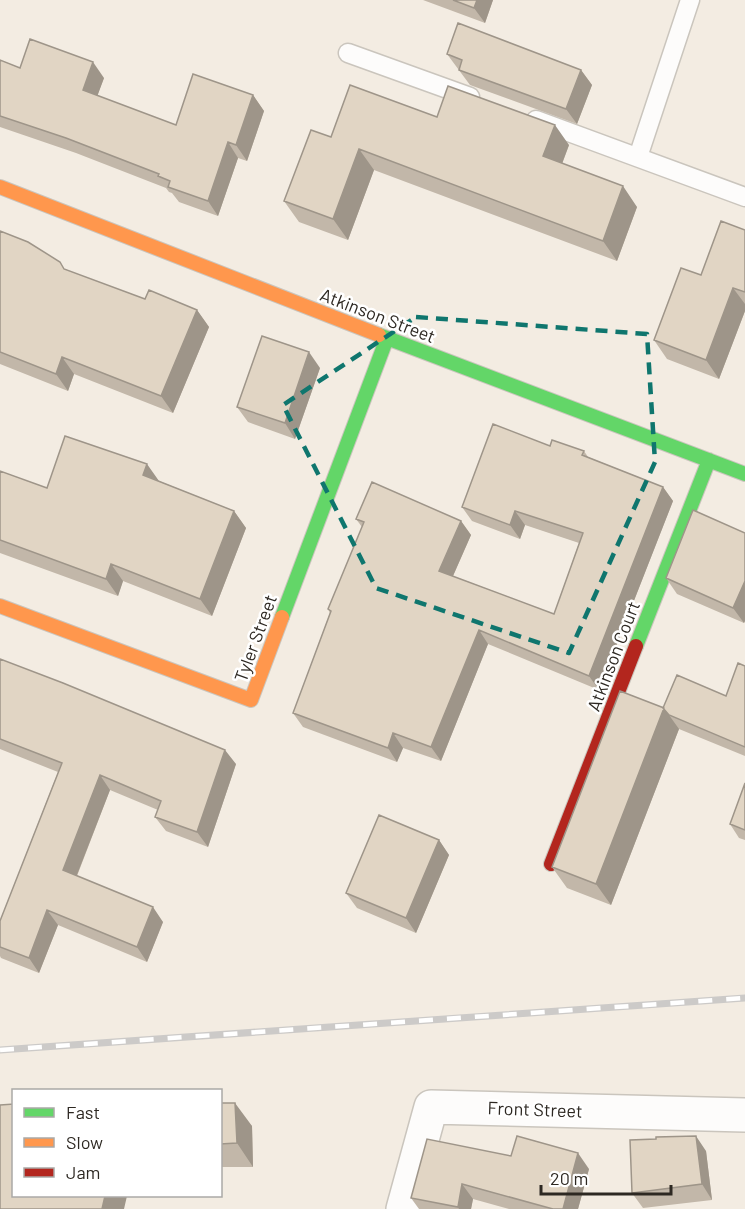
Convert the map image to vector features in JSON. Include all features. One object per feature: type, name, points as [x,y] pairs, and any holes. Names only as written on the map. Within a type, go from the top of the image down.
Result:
[{"type":"street","name":"Atkinson Street","points":[[0,187],[745,474]]},
{"type":"street","name":"Tyler Street","points":[[0,606],[251,700],[387,338]]},
{"type":"street","name":"Atkinson Court","points":[[551,864],[709,460]]},
{"type":"street","name":"Front Street","points":[[403,1209],[431,1107],[745,1115]]},
{"type":"lane","points":[[638,157],[690,0]]},
{"type":"lane","points":[[348,52],[482,101]]},
{"type":"lane","points":[[515,113],[745,197]]},
{"type":"highlighted area","points":[[416,317],[647,334],[655,462],[569,653],[376,588],[283,405]]},
{"type":"building","points":[[453,0],[477,0],[474,8]]},
{"type":"building","points":[[458,23],[581,70],[566,109],[459,70],[462,60],[447,54]]},
{"type":"building","points":[[30,39],[93,62],[83,90],[176,125],[193,74],[253,95],[236,145],[228,142],[208,201],[168,187],[170,181],[158,176],[159,174],[66,138],[0,116],[0,60],[20,68]]},
{"type":"building","points":[[350,85],[437,117],[448,86],[555,125],[543,156],[623,186],[603,241],[359,149],[333,219],[284,201],[311,130],[331,137]]},
{"type":"building","points":[[721,221],[745,230],[745,292],[733,288],[706,360],[654,340],[681,268],[701,275]]},
{"type":"building","points":[[0,231],[28,242],[60,262],[64,269],[145,299],[149,290],[197,310],[161,396],[62,357],[56,374],[0,352]]},
{"type":"building","points":[[262,336],[309,352],[285,423],[237,407]]},
{"type":"building","points":[[493,424],[550,446],[552,440],[584,451],[582,455],[663,487],[589,676],[479,630],[431,747],[393,733],[388,748],[293,713],[331,611],[328,609],[364,522],[356,519],[372,482],[461,521],[439,571],[554,614],[583,533],[515,511],[510,525],[462,507]]},
{"type":"building","points":[[65,436],[147,464],[143,475],[234,511],[200,599],[111,564],[106,579],[0,540],[0,471],[47,488]]},
{"type":"building","points":[[693,510],[745,533],[745,581],[733,608],[666,578]]},
{"type":"building","points":[[0,659],[225,750],[197,832],[155,817],[161,801],[100,775],[63,870],[153,907],[137,947],[47,910],[29,958],[0,947],[0,921],[62,763],[0,739]]},
{"type":"building","points":[[738,663],[745,666],[745,747],[669,715],[663,708],[677,675],[726,696]]},
{"type":"building","points":[[620,691],[664,708],[596,884],[552,867]]},
{"type":"building","points":[[745,783],[745,830],[730,824]]},
{"type":"building","points":[[379,815],[439,840],[406,918],[346,893]]},
{"type":"building","points":[[222,1103],[235,1103],[237,1143],[222,1144]]},
{"type":"building","points":[[12,1104],[12,1197],[105,1197],[102,1209],[0,1209],[0,1105]]},
{"type":"building","points":[[517,1136],[578,1153],[563,1209],[553,1209],[462,1184],[458,1207],[411,1198],[427,1139],[511,1156]]},
{"type":"building","points":[[696,1136],[702,1184],[632,1193],[630,1140]]},
{"type":"railway","points":[[0,1050],[745,998]]},
{"type":"traffic: fast","points":[[379,335],[745,474]]},
{"type":"traffic: fast","points":[[282,617],[387,338]]},
{"type":"traffic: fast","points":[[636,646],[709,460]]},
{"type":"traffic: slow","points":[[0,187],[379,335]]},
{"type":"traffic: slow","points":[[0,606],[251,700],[282,617]]},
{"type":"traffic: jam","points":[[551,864],[636,646]]}]
